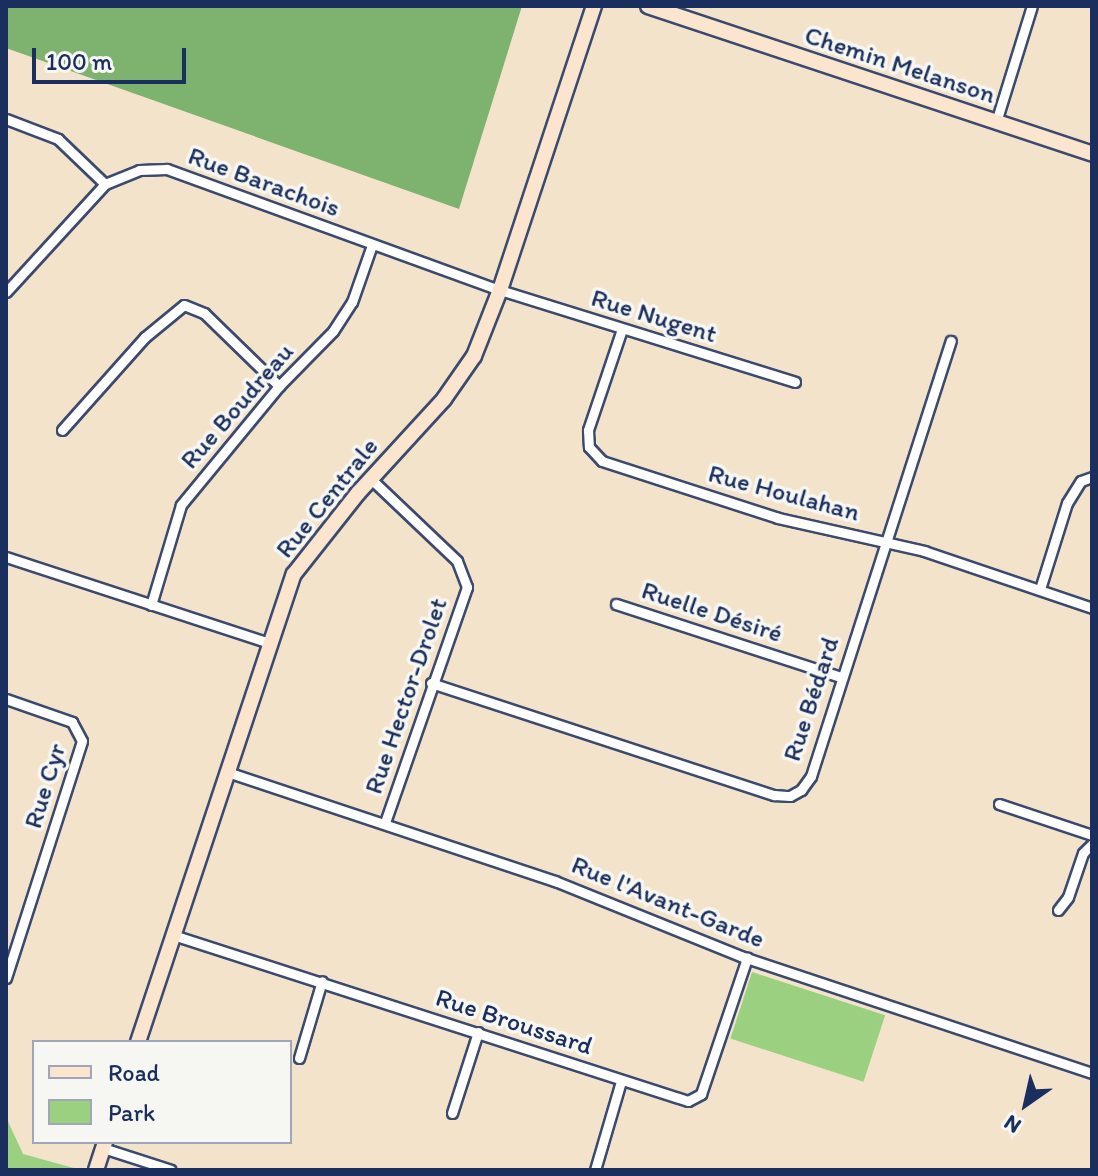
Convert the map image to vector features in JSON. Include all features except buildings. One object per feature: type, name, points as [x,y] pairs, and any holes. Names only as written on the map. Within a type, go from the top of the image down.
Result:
[{"type":"street","name":"Rue Centrale","points":[[139,1040],[294,574],[371,479],[444,399],[466,366],[500,290],[594,6]]},
{"type":"street","name":"Chemin Melanson","points":[[648,6],[1092,154]]},
{"type":"street","points":[[996,122],[1032,6]]},
{"type":"street","points":[[6,119],[58,139],[105,184]]},
{"type":"street","name":"Rue Barachois","points":[[6,292],[105,184],[139,170],[167,169],[500,290]]},
{"type":"street","name":"Rue Boudreau","points":[[151,605],[181,505],[279,386],[333,331],[352,302],[372,245]]},
{"type":"street","name":"Rue Nugent","points":[[500,290],[795,382]]},
{"type":"street","points":[[62,430],[145,337],[184,305],[204,313],[279,386]]},
{"type":"street","name":"Rue Houlahan","points":[[622,329],[588,430],[592,454],[616,466],[778,518],[886,540],[1092,608]]},
{"type":"street","name":"Rue Bédard","points":[[431,683],[774,795],[790,796],[801,790],[811,776],[951,341]]},
{"type":"street","points":[[1040,589],[1067,503],[1081,481],[1092,477]]},
{"type":"street","name":"Rue Hector-Drolet","points":[[371,479],[457,561],[467,587],[431,683],[385,823]]},
{"type":"street","points":[[6,557],[269,643]]},
{"type":"street","name":"Ruelle Désiré","points":[[616,604],[841,677]]},
{"type":"street","name":"Rue Cyr","points":[[6,699],[72,722],[82,741],[6,978]]},
{"type":"street","name":"Rue l'Avant-Garde","points":[[227,772],[555,881],[747,958],[1092,1073]]},
{"type":"street","points":[[999,804],[1092,835]]},
{"type":"street","points":[[1058,910],[1068,897],[1083,853],[1092,844]]},
{"type":"street","name":"Rue Broussard","points":[[173,935],[683,1101],[699,1097],[747,958]]},
{"type":"street","points":[[299,1058],[322,981]]},
{"type":"street","points":[[452,1113],[478,1032]]},
{"type":"street","points":[[595,1170],[621,1081]]},
{"type":"street","points":[[96,1170],[104,1145],[171,1170]]},
{"type":"green space","points":[[6,6],[522,6],[459,209],[6,48]]},
{"type":"green space","points":[[752,972],[885,1015],[864,1082],[730,1039]]},
{"type":"green space","points":[[6,1117],[23,1154],[81,1170],[6,1170]]}]
